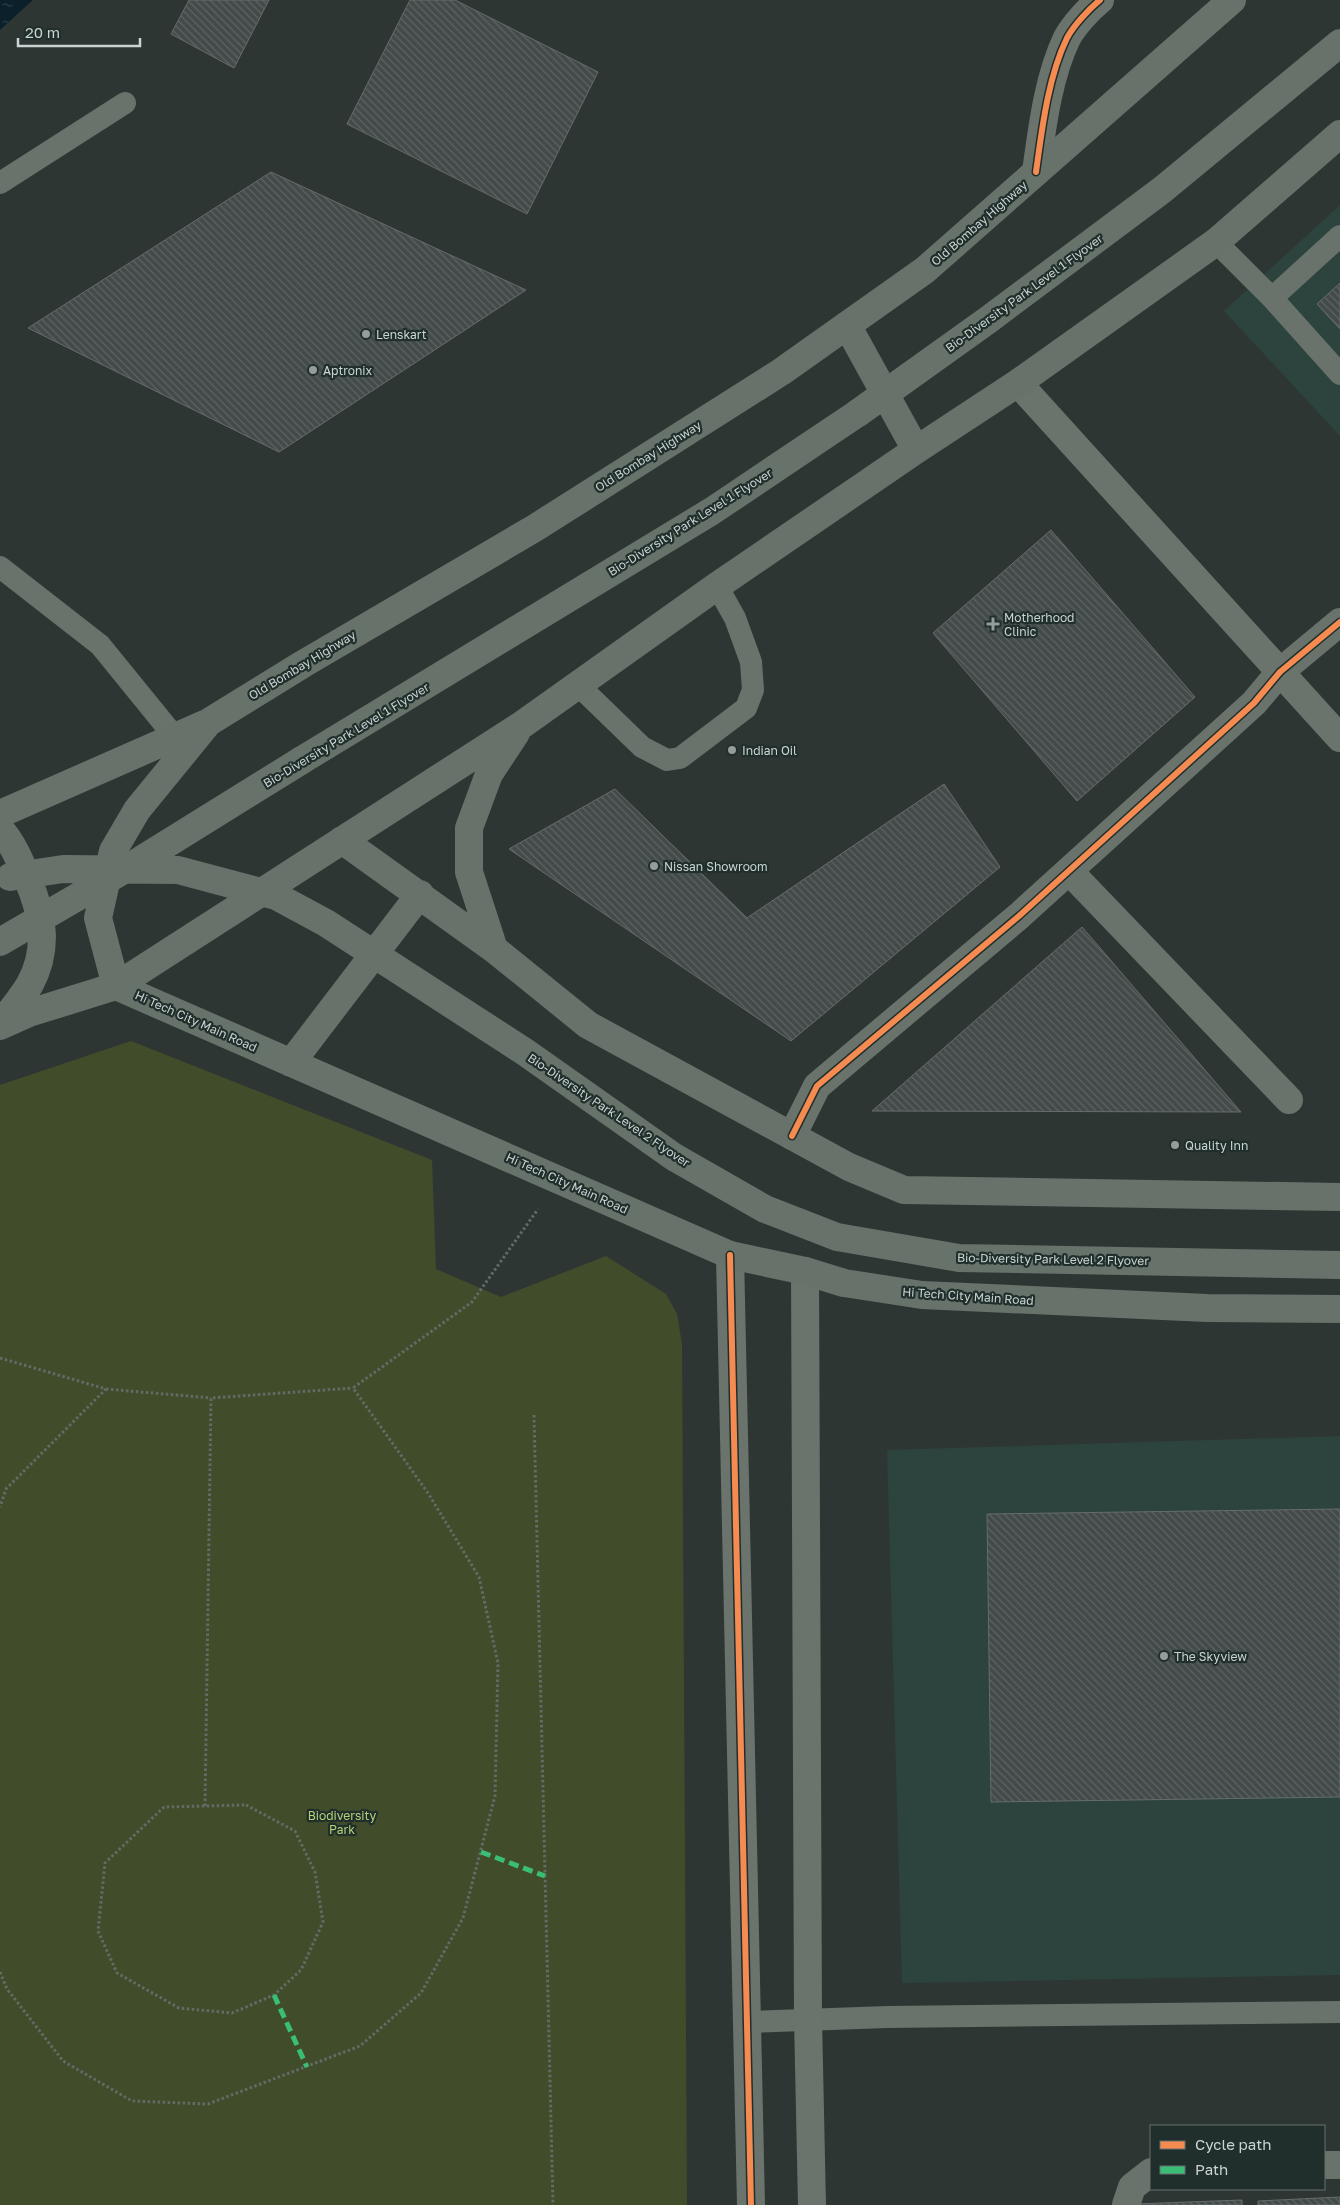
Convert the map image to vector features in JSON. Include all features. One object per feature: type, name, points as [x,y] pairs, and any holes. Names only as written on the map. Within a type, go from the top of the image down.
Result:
[{"type":"main road","name":"Old Bombay Highway","points":[[0,814],[209,722],[303,664],[535,528],[781,372],[925,270],[1232,0]]},
{"type":"main road","name":"Bio-Diversity Park Level 1 Flyover","points":[[0,942],[141,860],[704,516],[826,435],[988,320],[1162,190],[1340,43]]},
{"type":"main road","points":[[0,1025],[29,1013],[116,986],[523,724],[576,684],[717,586],[1018,383],[1216,242],[1340,134]]},
{"type":"main road","points":[[847,325],[916,450]]},
{"type":"main road","points":[[116,986],[98,918],[113,851],[137,810],[209,722]]},
{"type":"main road","points":[[494,949],[469,872],[469,828],[489,774],[523,724]]},
{"type":"main road","points":[[0,830],[20,860],[35,896],[44,930],[38,961],[30,984],[0,1025]]},
{"type":"main road","points":[[342,840],[420,894],[494,949],[588,1025],[849,1167],[904,1190],[1340,1197]]},
{"type":"main road","name":"Bio-Diversity Park Level 2 Flyover","points":[[0,883],[10,877],[63,869],[178,870],[276,896],[326,923],[525,1052],[674,1157],[765,1208],[837,1237],[958,1258],[1340,1265]]},
{"type":"main road","points":[[291,1063],[420,894]]},
{"type":"main road","name":"Hi Tech City Main Road","points":[[116,986],[730,1255],[804,1272],[844,1284],[922,1295],[1207,1308],[1340,1309]]},
{"type":"street","points":[[1036,172],[1044,117],[1068,37],[1100,0]]},
{"type":"street","points":[[1018,383],[1340,738]]},
{"type":"street","points":[[792,1136],[817,1086],[1019,916],[1254,703],[1280,672],[1340,622]]},
{"type":"street","points":[[1069,871],[1289,1100]]},
{"type":"street","points":[[730,1255],[751,2205]]},
{"type":"street","points":[[804,1272],[808,2018],[812,2205]]},
{"type":"street","points":[[1325,2165],[1340,2165]]},
{"type":"street","points":[[1126,2205],[1132,2187],[1150,2173]]},
{"type":"lane","points":[[0,183],[125,103]]},
{"type":"lane","points":[[1272,298],[1340,236]]},
{"type":"lane","points":[[1216,242],[1272,298],[1340,374]]},
{"type":"lane","points":[[0,567],[100,645],[174,736]]},
{"type":"lane","points":[[576,684],[642,747],[667,760],[680,758],[746,708],[753,690],[751,662],[735,618],[717,586]]},
{"type":"lane","points":[[747,2022],[808,2018],[1340,2012]]},
{"type":"path","points":[[0,1358],[106,1389],[211,1398],[353,1388],[472,1302],[559,1180]]},
{"type":"path","points":[[0,1972],[8,1989],[63,2061],[132,2101],[208,2104],[244,2091],[360,2046],[421,1993],[463,1918],[495,1796],[498,1663],[478,1577],[428,1493],[353,1388]]},
{"type":"path","points":[[0,1507],[6,1489],[106,1389]]},
{"type":"path","points":[[205,1806],[211,1398]]},
{"type":"path","points":[[534,1415],[552,2205]]},
{"type":"path","points":[[246,1805],[295,1831],[315,1872],[322,1922],[301,1970],[274,1995],[232,2013],[179,2008],[117,1973],[98,1931],[105,1863],[164,1807],[205,1806],[246,1805]]},
{"type":"shaded area","points":[[1340,205],[1340,436],[1224,311]]},
{"type":"shaded area","points":[[1340,1436],[1340,1975],[902,1983],[887,1450]]},
{"type":"green space","name":"Biodiversity Park","points":[[131,1041],[432,1160],[436,1269],[501,1297],[606,1256],[666,1294],[677,1314],[682,1344],[687,2205],[0,2205],[0,1085]]},
{"type":"water","points":[[0,0],[33,0],[0,30]]},
{"type":"building","points":[[189,0],[269,0],[234,68],[171,34]]},
{"type":"building","points":[[410,0],[455,0],[598,72],[527,214],[347,124]]},
{"type":"building","points":[[271,172],[526,290],[279,452],[28,328]]},
{"type":"building","points":[[1340,283],[1340,329],[1317,304]]},
{"type":"building","points":[[1051,530],[1195,697],[1077,801],[933,633]]},
{"type":"building","points":[[944,784],[1000,867],[791,1041],[509,849],[615,789],[747,918]]},
{"type":"building","points":[[1082,927],[1241,1112],[872,1111]]},
{"type":"building","name":"The Skyview","points":[[1340,1509],[1340,1797],[991,1802],[987,1514]]},
{"type":"building","points":[[1340,2197],[1340,2205],[1258,2205],[1258,2201]]},
{"type":"building","points":[[1242,2200],[1242,2205],[1134,2205],[1134,2204]]},
{"type":"marked path","points":[[481,1852],[545,1876]]},
{"type":"marked path","points":[[274,1995],[307,2067]]},
{"type":"cycle path","points":[[1036,172],[1050,86],[1060,53],[1074,28],[1100,0]]},
{"type":"cycle path","points":[[792,1136],[817,1086],[1019,916],[1254,703],[1280,672],[1340,622]]},
{"type":"cycle path","points":[[730,1255],[751,2205]]},
{"type":"place","name":"Lenskart","points":[[366,334]]},
{"type":"place","name":"Aptronix","points":[[313,370]]},
{"type":"place","name":"Motherhood Clinic","points":[[993,624]]},
{"type":"place","name":"Indian Oil","points":[[732,750]]},
{"type":"place","name":"Nissan Showroom","points":[[654,866]]},
{"type":"place","name":"Quality Inn","points":[[1175,1145]]},
{"type":"place","name":"The Skyview","points":[[1164,1656]]}]
